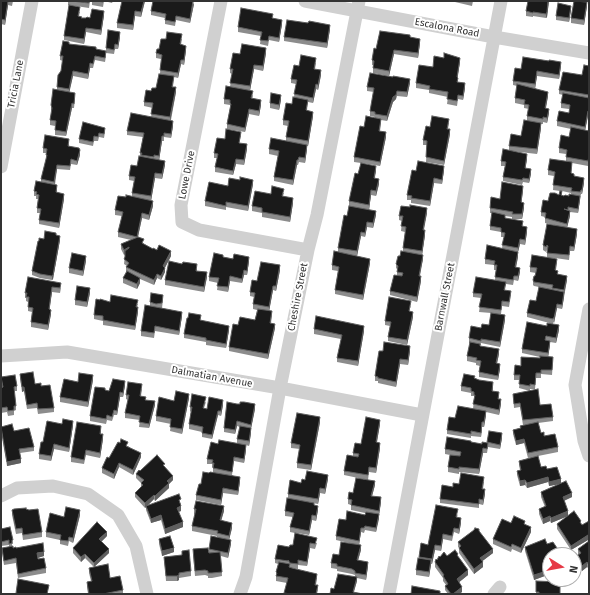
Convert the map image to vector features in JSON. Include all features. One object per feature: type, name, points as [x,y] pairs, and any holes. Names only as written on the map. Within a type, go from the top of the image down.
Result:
[{"type":"street","name":"Tricia Lane","points":[[1,167],[32,1]]},
{"type":"street","name":"Lowe Drive","points":[[221,1],[181,205],[182,222],[198,230],[308,250]]},
{"type":"street","name":"Escalona Road","points":[[305,1],[358,6],[494,37],[589,53]]},
{"type":"street","name":"Barnwall Street","points":[[389,594],[501,1]]},
{"type":"street","name":"Cheshire Street","points":[[240,594],[246,577],[280,388],[308,250],[317,216],[358,6]]},
{"type":"street","points":[[589,309],[575,385],[584,441],[589,456]]},
{"type":"street","name":"Dalmatian Avenue","points":[[1,356],[67,352],[280,388],[422,415]]},
{"type":"street","points":[[1,496],[17,488],[53,486],[88,494],[118,515],[136,546],[147,594]]},
{"type":"building","points":[[1,1],[8,1],[5,20],[1,19]]},
{"type":"building","points":[[71,1],[89,1],[89,3]]},
{"type":"building","points":[[122,1],[144,1],[141,12],[135,11],[133,25],[117,23]]},
{"type":"building","points":[[153,1],[193,1],[190,19],[176,16],[175,22],[165,20],[166,14],[151,11]]},
{"type":"building","points":[[528,1],[548,1],[546,14],[526,11]]},
{"type":"building","points":[[574,1],[587,2],[584,20],[571,18]]},
{"type":"building","points":[[558,3],[571,6],[569,18],[556,16]]},
{"type":"building","points":[[69,5],[80,7],[78,16],[82,17],[81,18],[90,18],[92,9],[104,11],[101,30],[86,28],[84,39],[64,36]]},
{"type":"building","points":[[241,8],[273,14],[272,18],[282,20],[279,38],[269,36],[268,41],[260,40],[262,32],[238,27]]},
{"type":"building","points":[[287,20],[308,23],[309,21],[330,25],[327,43],[284,37]]},
{"type":"building","points":[[108,30],[120,32],[118,45],[115,44],[114,50],[106,48]]},
{"type":"building","points":[[380,31],[410,35],[410,37],[420,39],[418,53],[394,50],[389,71],[373,68],[374,61],[372,60],[374,48],[376,49]]},
{"type":"building","points":[[167,32],[182,34],[180,44],[186,46],[184,60],[181,60],[178,73],[160,70],[162,55],[156,53],[157,49],[159,49],[161,39],[166,39]]},
{"type":"building","points":[[63,41],[69,42],[69,44],[96,47],[96,49],[106,51],[105,58],[95,56],[93,64],[90,63],[88,74],[73,71],[69,89],[57,87],[58,75],[61,71],[63,56],[60,56]]},
{"type":"building","points":[[242,44],[266,48],[263,66],[254,65],[250,86],[230,83],[233,69],[230,69],[233,53],[240,54]]},
{"type":"building","points":[[444,53],[460,58],[457,82],[465,83],[463,96],[458,95],[457,101],[447,99],[448,92],[429,89],[430,86],[416,83],[419,65],[433,67],[434,56],[444,58]]},
{"type":"building","points":[[301,55],[316,58],[314,69],[321,70],[318,85],[316,84],[313,98],[294,94],[297,80],[291,79],[294,65],[299,66]]},
{"type":"building","points":[[523,57],[561,62],[559,75],[537,71],[535,84],[513,81],[515,68],[521,69]]},
{"type":"building","points":[[584,65],[589,66],[589,95],[559,90],[563,72],[582,75]]},
{"type":"building","points":[[370,73],[410,79],[407,92],[397,91],[396,95],[393,97],[387,116],[375,114],[375,112],[370,111],[374,88],[367,87]]},
{"type":"building","points":[[159,74],[174,76],[172,87],[176,87],[170,117],[151,114],[153,103],[144,102],[146,90],[151,91],[152,88],[156,88]]},
{"type":"building","points":[[517,84],[548,92],[545,108],[549,109],[547,118],[543,117],[543,119],[527,116],[529,105],[524,104],[525,100],[515,98]]},
{"type":"building","points":[[226,86],[253,91],[251,98],[261,100],[259,111],[249,109],[245,128],[227,124],[231,104],[230,100],[224,99]]},
{"type":"building","points":[[53,89],[75,93],[74,104],[72,103],[66,132],[55,130],[56,121],[50,120]]},
{"type":"building","points":[[271,93],[281,95],[279,105],[270,103]]},
{"type":"building","points":[[563,93],[589,98],[589,111],[585,127],[557,121],[559,111],[569,113],[570,105],[561,103]]},
{"type":"building","points":[[293,97],[308,100],[306,110],[313,112],[308,141],[286,137],[289,121],[283,120],[286,103],[292,104]]},
{"type":"building","points":[[131,113],[173,121],[171,134],[164,133],[164,136],[162,136],[159,156],[154,155],[154,157],[141,155],[142,153],[140,153],[144,133],[127,131]]},
{"type":"building","points":[[366,116],[381,119],[379,131],[386,132],[380,162],[354,157],[360,126],[364,127]]},
{"type":"building","points":[[432,116],[449,119],[447,129],[450,129],[444,161],[426,157],[427,141],[423,140],[426,126],[430,127]]},
{"type":"building","points":[[524,120],[541,123],[537,149],[509,146],[511,134],[521,136]]},
{"type":"building","points":[[83,122],[105,128],[104,134],[99,133],[98,137],[94,136],[93,142],[79,139]]},
{"type":"building","points":[[571,127],[589,131],[588,161],[566,157],[567,150],[559,148],[561,135],[569,137]]},
{"type":"building","points":[[226,129],[241,132],[239,143],[247,144],[244,160],[236,159],[233,171],[215,167],[218,154],[214,153],[217,138],[225,139]]},
{"type":"building","points":[[45,135],[69,139],[68,146],[79,148],[80,150],[77,161],[71,159],[70,166],[57,165],[54,182],[41,179],[47,155],[47,149],[43,148]]},
{"type":"building","points":[[271,138],[307,145],[305,158],[299,157],[297,160],[293,180],[274,177],[279,151],[269,149]]},
{"type":"building","points":[[503,149],[527,154],[525,168],[531,169],[529,179],[523,178],[522,180],[503,177],[506,162],[501,161]]},
{"type":"building","points":[[139,156],[165,161],[162,174],[155,173],[151,196],[132,193],[135,177],[129,176],[131,165],[137,166]]},
{"type":"building","points":[[550,159],[572,162],[571,173],[574,174],[574,176],[584,178],[582,190],[580,192],[571,191],[572,188],[553,185],[555,172],[548,170]]},
{"type":"building","points":[[418,161],[444,166],[442,180],[434,178],[430,201],[411,198],[412,196],[407,195],[412,170],[416,171]]},
{"type":"building","points":[[361,163],[376,166],[374,178],[379,179],[376,191],[371,190],[369,205],[349,201],[355,173],[358,174]]},
{"type":"building","points":[[240,177],[253,180],[248,206],[226,202],[226,206],[205,201],[209,182],[228,186],[229,178],[240,180]]},
{"type":"building","points":[[36,181],[57,185],[56,192],[64,194],[59,223],[39,220],[41,209],[37,208],[39,195],[34,191]]},
{"type":"building","points":[[502,182],[523,186],[521,202],[524,203],[522,214],[512,214],[513,212],[490,208],[491,197],[500,199]]},
{"type":"building","points":[[272,186],[284,189],[282,196],[293,198],[290,217],[262,212],[262,208],[252,206],[255,191],[271,194]]},
{"type":"building","points":[[560,191],[562,191],[561,195],[564,196],[569,196],[569,194],[580,196],[578,209],[568,207],[568,210],[564,209],[570,211],[567,224],[545,218],[546,213],[541,212],[543,200],[548,201],[550,193],[559,195]]},
{"type":"building","points":[[126,195],[153,201],[149,215],[142,213],[137,237],[118,232],[123,212],[115,210],[118,196],[126,197]]},
{"type":"building","points":[[410,205],[427,208],[423,230],[425,230],[422,251],[403,248],[406,227],[401,226],[403,216],[399,216],[401,206],[410,207]]},
{"type":"building","points":[[349,206],[376,211],[373,223],[367,222],[365,233],[361,232],[357,251],[338,248],[344,215],[347,216]]},
{"type":"building","points":[[492,212],[505,215],[505,218],[523,221],[522,226],[527,227],[525,240],[520,239],[518,248],[502,245],[505,233],[501,232],[501,228],[490,226]]},
{"type":"building","points":[[547,224],[577,229],[574,247],[570,246],[569,255],[547,253],[548,246],[547,245],[546,247],[543,245]]},
{"type":"building","points":[[45,231],[56,233],[56,235],[60,236],[52,276],[32,271],[38,241],[39,238],[44,239]]},
{"type":"building","points":[[138,237],[144,239],[142,243],[153,249],[157,250],[159,245],[171,251],[163,266],[165,268],[161,276],[157,274],[154,280],[126,267],[129,263],[124,259],[125,251],[129,247],[124,250],[121,244]]},
{"type":"building","points":[[487,245],[518,252],[515,267],[520,268],[518,276],[514,276],[513,280],[495,277],[497,265],[494,265],[495,261],[485,259]]},
{"type":"building","points":[[334,251],[370,259],[363,295],[335,290],[339,267],[332,265]]},
{"type":"building","points":[[401,251],[423,255],[417,297],[390,291],[394,275],[402,276],[403,273],[397,272],[398,266],[396,264]]},
{"type":"building","points":[[72,253],[86,256],[83,271],[69,268]]},
{"type":"building","points":[[214,253],[233,259],[234,254],[249,257],[247,271],[244,270],[242,279],[230,276],[228,287],[217,286],[219,278],[209,277]]},
{"type":"building","points":[[532,255],[557,259],[555,270],[558,271],[557,274],[567,276],[564,290],[552,288],[553,285],[534,282],[533,280],[537,268],[530,267]]},
{"type":"building","points":[[169,261],[182,264],[183,262],[197,264],[196,271],[207,272],[204,287],[165,280]]},
{"type":"building","points":[[261,262],[280,265],[276,286],[273,286],[269,307],[253,304],[255,293],[250,292],[252,280],[257,281]]},
{"type":"building","points":[[127,271],[140,278],[137,284],[123,278]]},
{"type":"building","points":[[28,277],[61,283],[60,288],[52,287],[49,309],[51,310],[48,325],[31,322],[33,308],[28,307],[29,297],[26,297],[27,293],[25,293]]},
{"type":"building","points":[[476,277],[506,282],[504,290],[511,291],[509,302],[502,301],[501,310],[479,307],[482,294],[473,293]]},
{"type":"building","points":[[77,286],[90,288],[87,302],[75,300]]},
{"type":"building","points":[[539,287],[564,292],[562,305],[557,304],[553,319],[527,313],[530,300],[536,301]]},
{"type":"building","points":[[151,293],[163,295],[162,303],[156,304],[150,302]]},
{"type":"building","points":[[111,295],[138,300],[135,326],[103,320],[103,316],[94,315],[96,299],[110,302]]},
{"type":"building","points":[[389,297],[411,301],[409,311],[413,312],[407,340],[388,337],[391,322],[385,321]]},
{"type":"building","points":[[145,305],[182,312],[179,331],[155,326],[154,333],[141,331]]},
{"type":"building","points":[[258,309],[272,311],[270,323],[275,324],[268,354],[229,347],[233,324],[238,325],[240,317],[255,320]]},
{"type":"building","points":[[189,313],[201,315],[200,320],[229,326],[226,344],[206,340],[206,338],[184,334]]},
{"type":"building","points":[[491,313],[505,315],[500,342],[481,339],[481,341],[469,338],[471,326],[481,328],[482,324],[489,325]]},
{"type":"building","points":[[316,316],[364,326],[358,361],[337,358],[342,335],[314,329]]},
{"type":"building","points":[[527,322],[547,326],[547,323],[559,325],[556,338],[546,336],[545,340],[550,341],[548,353],[522,349]]},
{"type":"building","points":[[384,342],[410,346],[408,360],[400,359],[396,382],[375,376],[379,351],[383,351]]},
{"type":"building","points":[[470,342],[480,344],[480,346],[499,349],[496,363],[500,364],[498,376],[479,372],[481,361],[476,360],[477,358],[467,356]]},
{"type":"building","points":[[540,356],[553,357],[552,370],[541,370],[541,373],[536,373],[535,385],[530,384],[530,386],[519,384],[520,375],[514,375],[515,365],[521,366],[521,357],[540,358]]},
{"type":"building","points":[[33,372],[35,384],[41,383],[41,386],[50,385],[54,408],[38,409],[37,403],[27,405],[20,374]]},
{"type":"building","points":[[79,373],[93,375],[88,402],[60,397],[64,379],[78,382]]},
{"type":"building","points":[[464,374],[475,376],[474,378],[479,380],[493,382],[492,391],[499,392],[498,399],[501,399],[499,410],[473,404],[475,395],[474,392],[471,391],[471,388],[461,386]]},
{"type":"building","points":[[15,375],[17,386],[14,387],[16,406],[14,406],[14,410],[8,411],[7,407],[1,408],[1,388],[3,387],[1,377]]},
{"type":"building","points":[[113,379],[125,381],[123,393],[120,392],[117,411],[114,410],[112,417],[107,415],[106,419],[90,416],[95,387],[105,388],[105,390],[109,391]]},
{"type":"building","points":[[128,382],[142,384],[140,396],[146,397],[145,400],[155,401],[149,424],[139,422],[140,416],[125,413],[129,395],[126,395]]},
{"type":"building","points":[[538,389],[540,405],[551,404],[553,417],[523,420],[520,403],[514,404],[513,394]]},
{"type":"building","points":[[176,391],[189,394],[182,429],[170,427],[171,419],[156,416],[159,397],[174,401]]},
{"type":"building","points":[[192,394],[206,397],[203,408],[207,409],[209,397],[223,400],[221,411],[218,411],[212,435],[202,433],[203,427],[189,424],[192,407],[190,407]]},
{"type":"building","points":[[227,402],[237,404],[244,402],[255,404],[251,425],[237,421],[235,430],[224,428]]},
{"type":"building","points":[[458,406],[486,411],[484,422],[482,422],[481,433],[471,431],[471,434],[447,430],[449,417],[455,418]]},
{"type":"building","points":[[297,413],[320,417],[311,465],[297,463],[300,445],[291,443]]},
{"type":"building","points":[[366,417],[380,420],[376,442],[380,443],[376,468],[369,467],[368,475],[344,471],[347,455],[358,457],[359,454],[353,453],[355,443],[361,444]]},
{"type":"building","points":[[63,419],[73,421],[69,448],[54,444],[51,456],[39,454],[47,421],[62,424]]},
{"type":"building","points":[[77,422],[101,426],[100,434],[103,434],[100,453],[86,450],[84,460],[71,457]]},
{"type":"building","points":[[538,422],[541,433],[544,432],[544,436],[555,434],[558,447],[528,453],[524,439],[516,441],[513,430],[521,428],[520,426]]},
{"type":"building","points":[[12,424],[14,431],[29,428],[34,447],[19,449],[21,459],[7,462],[1,427]]},
{"type":"building","points":[[240,426],[251,428],[249,441],[237,439]]},
{"type":"building","points":[[489,431],[502,433],[500,445],[487,442]]},
{"type":"building","points":[[447,437],[482,444],[482,442],[488,443],[487,449],[483,448],[479,469],[459,467],[459,469],[448,467],[450,455],[460,456],[461,452],[445,449]]},
{"type":"building","points":[[121,439],[128,442],[126,446],[141,453],[133,470],[119,463],[114,474],[102,468],[107,457],[109,458],[118,442],[120,443]]},
{"type":"building","points":[[219,440],[246,445],[244,459],[234,457],[232,472],[213,468],[213,460],[207,459],[211,442],[218,444]]},
{"type":"building","points":[[157,455],[165,464],[163,465],[173,476],[167,481],[169,483],[145,503],[135,493],[143,485],[141,483],[144,480],[136,474]]},
{"type":"building","points":[[538,456],[541,467],[546,466],[547,469],[557,467],[561,479],[549,482],[548,477],[527,483],[525,480],[520,481],[517,471],[521,470],[519,461]]},
{"type":"building","points":[[307,471],[328,475],[325,489],[320,488],[318,499],[288,494],[290,480],[301,483],[302,479],[305,480]]},
{"type":"building","points":[[203,472],[240,477],[238,491],[223,488],[221,500],[196,495],[199,484],[201,484]]},
{"type":"building","points":[[461,473],[484,477],[482,489],[485,489],[483,500],[479,499],[479,504],[440,499],[442,485],[453,487],[453,483],[459,484]]},
{"type":"building","points":[[356,478],[375,481],[371,496],[381,497],[379,511],[351,505],[352,500],[348,499],[349,492],[353,493]]},
{"type":"building","points":[[566,481],[572,493],[563,497],[568,511],[551,518],[550,516],[543,519],[539,509],[546,506],[541,492]]},
{"type":"building","points":[[179,494],[181,506],[177,508],[183,522],[165,529],[161,515],[151,519],[146,506]]},
{"type":"building","points":[[287,498],[314,503],[314,505],[318,506],[316,516],[312,515],[309,531],[290,527],[294,513],[285,511]]},
{"type":"building","points":[[196,501],[224,506],[220,520],[232,523],[229,536],[217,533],[218,531],[192,526],[196,509],[194,509]]},
{"type":"building","points":[[436,505],[458,509],[456,517],[461,518],[459,529],[454,528],[452,536],[443,534],[441,546],[435,545],[432,559],[419,557],[421,543],[428,545]]},
{"type":"building","points":[[66,507],[80,510],[73,538],[69,537],[68,541],[60,540],[61,535],[46,532],[50,513],[64,517]]},
{"type":"building","points":[[26,508],[29,510],[38,509],[42,532],[23,535],[22,528],[16,529],[12,510]]},
{"type":"building","points":[[347,511],[365,515],[366,512],[379,514],[376,528],[365,526],[364,528],[361,528],[359,541],[336,536],[339,519],[346,520]]},
{"type":"building","points":[[574,511],[582,525],[589,521],[589,537],[588,535],[571,546],[557,524]]},
{"type":"building","points":[[514,516],[525,521],[524,524],[531,527],[521,548],[512,544],[511,547],[493,539],[502,519],[511,523]]},
{"type":"building","points":[[97,522],[107,532],[99,539],[109,549],[94,563],[85,554],[81,557],[73,548]]},
{"type":"building","points":[[10,527],[13,540],[12,543],[9,544],[9,540],[1,542],[1,529]]},
{"type":"building","points":[[475,528],[479,529],[493,549],[480,558],[483,562],[474,569],[459,548],[461,546],[458,542]]},
{"type":"building","points":[[295,533],[317,538],[315,544],[310,543],[307,562],[298,560],[298,564],[290,563],[288,560],[275,559],[278,545],[289,547],[290,545],[293,545]]},
{"type":"building","points":[[170,536],[174,548],[162,551],[159,539]]},
{"type":"building","points":[[211,536],[231,540],[228,553],[209,549]]},
{"type":"building","points":[[545,539],[547,544],[553,542],[556,547],[542,547],[542,572],[534,575],[525,547]]},
{"type":"building","points":[[589,541],[589,565],[587,562],[582,566],[582,547],[581,547]]},
{"type":"building","points":[[341,542],[361,545],[357,560],[368,562],[366,575],[355,573],[352,569],[337,566],[337,564],[331,563],[333,554],[339,555]]},
{"type":"building","points":[[43,543],[44,552],[37,553],[38,559],[44,558],[46,568],[18,574],[16,558],[4,561],[2,548],[13,546],[13,548],[16,548]]},
{"type":"building","points":[[208,548],[209,553],[220,552],[222,572],[208,573],[208,571],[205,570],[195,571],[193,549]]},
{"type":"building","points":[[189,550],[191,571],[179,573],[177,576],[166,576],[164,557],[182,555],[182,551]]},
{"type":"building","points":[[455,550],[468,570],[457,579],[462,587],[451,594],[445,586],[448,584],[443,576],[444,575],[435,562],[436,559],[437,560],[444,552],[447,556]]},
{"type":"building","points":[[418,558],[431,560],[429,572],[416,570]]},
{"type":"building","points":[[279,562],[290,564],[289,567],[292,568],[317,574],[315,585],[318,585],[316,594],[284,593],[288,578],[276,576]]},
{"type":"building","points":[[108,564],[110,578],[120,576],[123,590],[103,594],[89,594],[87,582],[92,581],[89,568]]},
{"type":"building","points":[[338,574],[357,577],[353,592],[363,594],[330,594],[331,588],[334,589]]},
{"type":"building","points":[[18,579],[49,585],[47,594],[16,593]]},
{"type":"building","points":[[536,581],[542,581],[542,587],[560,587],[560,594],[539,594],[539,592],[536,592]]},
{"type":"building","points":[[412,586],[440,591],[440,594],[411,594]]}]
